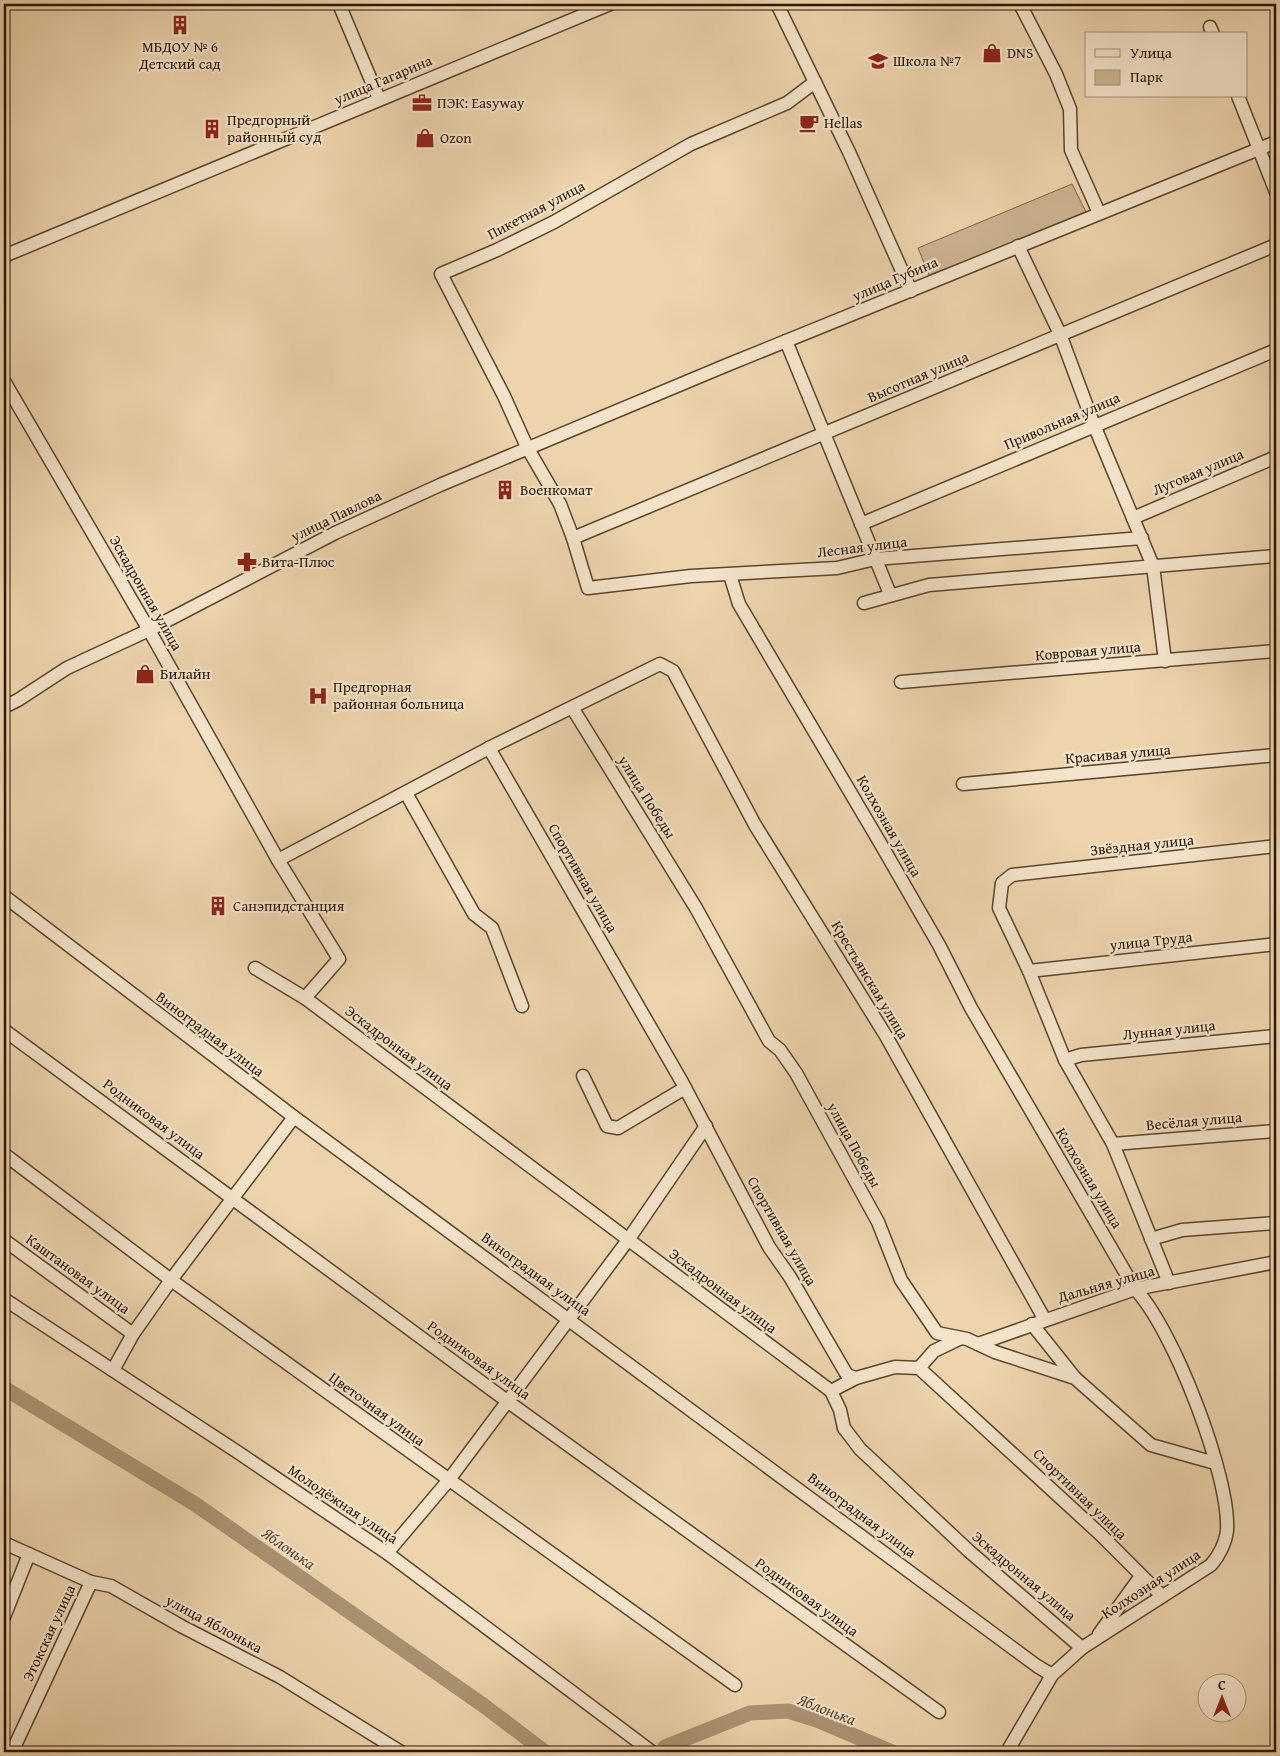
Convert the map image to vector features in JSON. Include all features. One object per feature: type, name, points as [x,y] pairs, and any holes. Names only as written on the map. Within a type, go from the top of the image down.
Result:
[{"type":"street","points":[[340,4],[379,98]]},
{"type":"street","name":"улица Гагарина","points":[[4,256],[379,98],[610,4]]},
{"type":"street","points":[[777,4],[911,291]]},
{"type":"street","points":[[1020,4],[1056,74],[1070,109],[1071,150],[1098,212]]},
{"type":"street","name":"Пикетная улица","points":[[527,447],[504,396],[441,274],[497,250],[554,222],[691,144],[787,103],[815,82]]},
{"type":"street","points":[[1239,98],[1276,192]]},
{"type":"street","name":"улица Губина","points":[[527,447],[911,291],[1098,212],[1276,142]]},
{"type":"street","name":"Высотная улица","points":[[573,538],[1276,245]]},
{"type":"street","points":[[1018,246],[1060,334],[1094,425],[1153,566],[1165,661]]},
{"type":"street","points":[[786,341],[890,594]]},
{"type":"street","name":"Привольная улица","points":[[861,524],[1276,350]]},
{"type":"street","name":"Эскадронная улица","points":[[4,381],[149,630],[278,860],[339,959],[305,998]]},
{"type":"street","points":[[527,447],[560,504],[573,538]]},
{"type":"street","name":"улица Павлова","points":[[4,707],[67,668],[149,630],[336,533],[527,447]]},
{"type":"street","name":"Луговая улица","points":[[1133,518],[1276,457]]},
{"type":"street","name":"Лесная улица","points":[[573,538],[588,588],[691,576],[837,568],[875,559],[1142,538]]},
{"type":"street","points":[[864,603],[890,594],[929,585],[1276,556]]},
{"type":"street","name":"Колхозная улица","points":[[730,575],[739,604],[889,858],[939,945],[972,1008],[1136,1289],[1152,1309],[1190,1386],[1215,1463],[1225,1505],[1227,1532],[1218,1557],[1211,1565],[1082,1648],[1052,1675],[1007,1752]]},
{"type":"street","name":"Ковровая улица","points":[[902,682],[1276,651]]},
{"type":"street","name":"Крестьянская улица","points":[[573,709],[660,664],[673,671],[755,825],[886,1036],[1045,1320]]},
{"type":"street","points":[[278,860],[489,748],[573,709]]},
{"type":"street","name":"улица Победы","points":[[573,709],[696,908],[769,1041],[780,1050],[796,1073],[878,1222],[902,1280],[937,1333],[961,1338],[1075,1378],[1151,1445],[1215,1463]]},
{"type":"street","name":"Спортивная улица","points":[[489,748],[685,1088],[769,1247],[790,1277],[847,1375],[856,1378]]},
{"type":"street","name":"Красивая улица","points":[[963,784],[1276,755]]},
{"type":"street","points":[[406,793],[474,914],[492,928],[522,1006]]},
{"type":"street","name":"Звёздная улица","points":[[1029,971],[999,908],[1002,883],[1012,875],[1276,846]]},
{"type":"street","name":"Виноградная улица","points":[[4,896],[294,1117],[569,1318],[1037,1666],[1052,1675]]},
{"type":"street","name":"улица Труда","points":[[1029,971],[1276,944]]},
{"type":"street","name":"Эскадронная улица","points":[[255,968],[305,998],[831,1391],[840,1410],[844,1428],[860,1449],[970,1552],[1082,1648]]},
{"type":"street","points":[[1029,971],[1065,1060],[1113,1144],[1169,1283]]},
{"type":"street","name":"Родниковая улица","points":[[4,1030],[507,1401],[939,1712]]},
{"type":"street","name":"Лунная улица","points":[[1065,1060],[1080,1055],[1276,1036]]},
{"type":"street","points":[[583,1076],[607,1126],[618,1128],[685,1088]]},
{"type":"street","points":[[113,1370],[132,1334],[294,1117]]},
{"type":"street","points":[[387,1552],[448,1481],[628,1240],[706,1126]]},
{"type":"street","name":"Весёлая улица","points":[[1113,1144],[1276,1131]]},
{"type":"street","name":"Цветочная улица","points":[[4,1154],[171,1280],[448,1481],[735,1685]]},
{"type":"street","points":[[1151,1239],[1182,1230],[1276,1223]]},
{"type":"street","name":"Каштановая улица","points":[[4,1240],[132,1334]]},
{"type":"street","name":"Дальняя улица","points":[[978,1344],[1136,1289],[1276,1262]]},
{"type":"street","name":"Молодёжная улица","points":[[4,1299],[387,1552],[652,1752]]},
{"type":"street","points":[[1032,1324],[1075,1378]]},
{"type":"street","points":[[831,1391],[856,1378],[894,1367],[920,1368],[934,1351],[961,1338]]},
{"type":"street","name":"Спортивная улица","points":[[920,1368],[1078,1514],[1162,1596]]},
{"type":"street","name":"улица Яблонька","points":[[4,1543],[91,1582],[110,1586],[181,1626],[280,1677],[402,1752]]},
{"type":"street","points":[[4,1617],[29,1554]]},
{"type":"street","points":[[1094,1641],[1141,1576]]},
{"type":"street","name":"Этокская улица","points":[[12,1752],[91,1582]]},
{"type":"green space","points":[[1072,184],[1087,214],[929,275],[918,248]]},
{"type":"waterway","name":"Яблонька","points":[[4,1388],[195,1504],[483,1705],[545,1752]]},
{"type":"waterway","name":"Яблонька","points":[[665,1747],[750,1713],[788,1711],[817,1720],[892,1752]]},
{"type":"place","name":"МБДОУ № 6 Детский сад","points":[[180,25]]},
{"type":"place","name":"DNS","points":[[992,53]]},
{"type":"place","name":"Школа №7","points":[[878,61]]},
{"type":"place","name":"ПЭК: Easyway","points":[[422,103]]},
{"type":"place","name":"Hellas","points":[[809,123]]},
{"type":"place","name":"Предгорный районный суд","points":[[212,129]]},
{"type":"place","name":"Ozon","points":[[425,138]]},
{"type":"place","name":"Военкомат","points":[[505,490]]},
{"type":"place","name":"Вита-Плюс","points":[[247,562]]},
{"type":"place","name":"Билайн","points":[[145,674]]},
{"type":"place","name":"Предгорная районная больница","points":[[318,696]]},
{"type":"place","name":"Санэпидстанция","points":[[218,906]]}]
